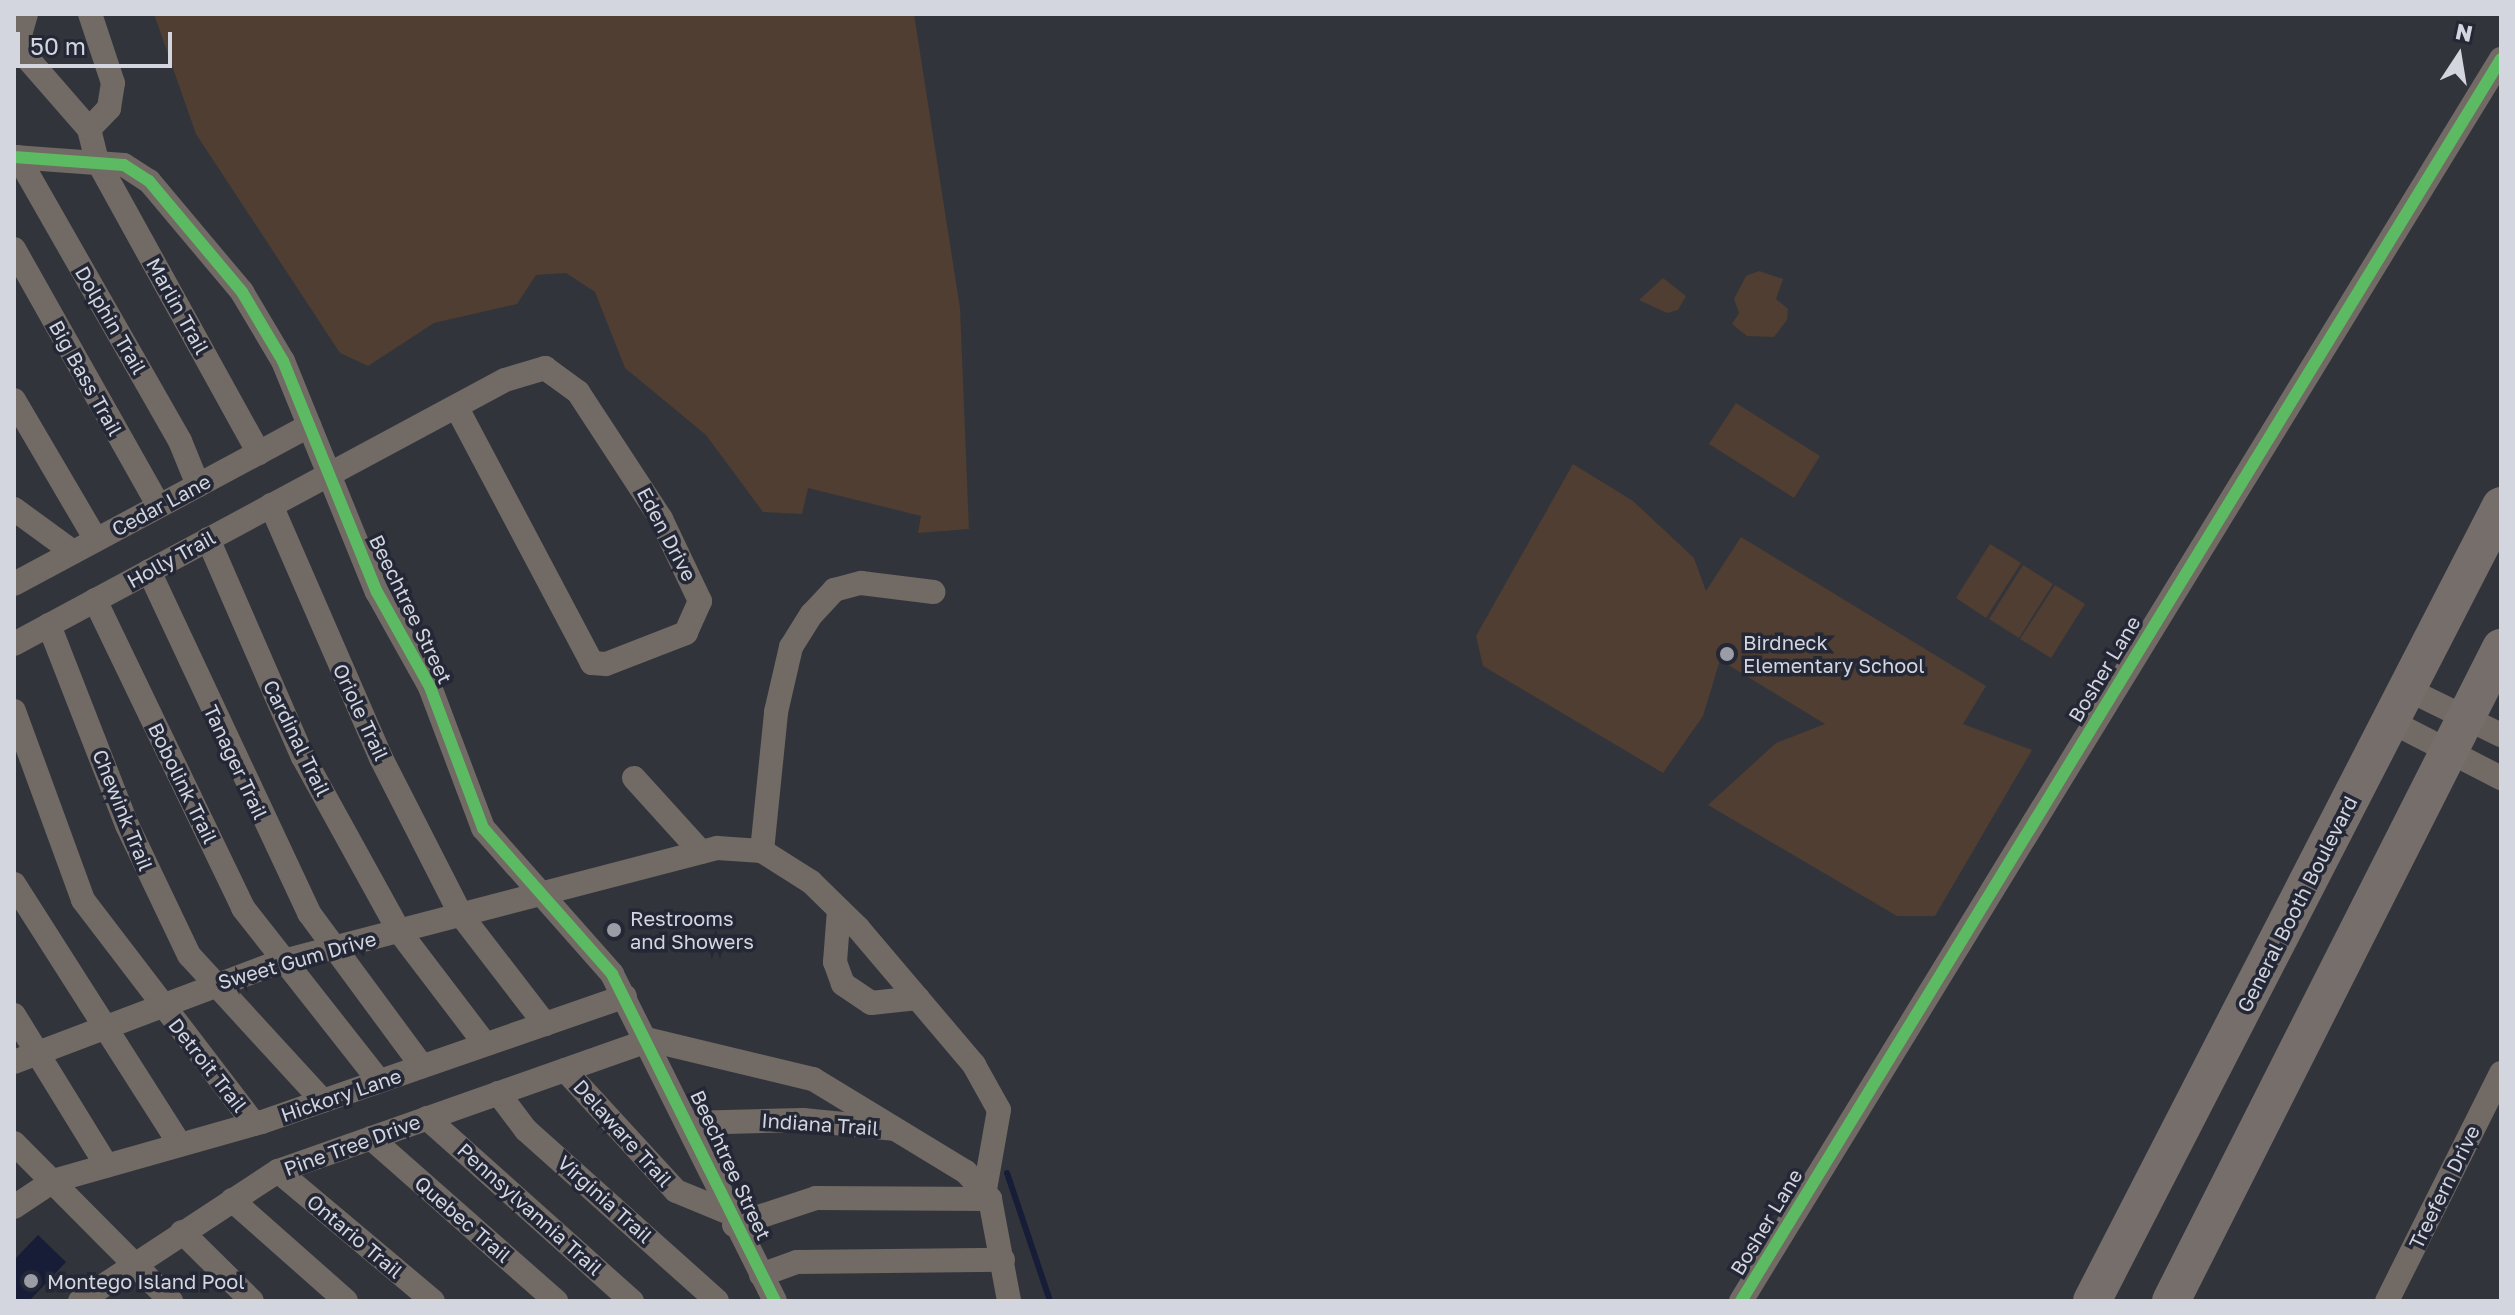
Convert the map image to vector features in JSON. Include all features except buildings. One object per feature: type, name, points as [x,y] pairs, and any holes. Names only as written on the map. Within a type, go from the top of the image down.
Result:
[{"type":"highway","name":"General Booth Boulevard","points":[[2092,1301],[2501,506]]},
{"type":"highway","points":[[2171,1301],[2501,648]]},
{"type":"street","points":[[26,14],[20,35],[28,59],[89,129],[109,108],[113,83],[90,14]]},
{"type":"street","name":"Bosher Lane","points":[[1741,1301],[2501,59]]},
{"type":"street","name":"Marlin Trail","points":[[89,129],[97,160],[259,453]]},
{"type":"street","name":"Beechtree Street","points":[[16,157],[97,160],[124,165],[149,181],[207,244],[283,361],[377,592],[430,687],[483,828],[625,996],[650,1040],[730,1219],[775,1301]]},
{"type":"street","name":"Dolphin Trail","points":[[16,157],[180,441],[198,485]]},
{"type":"street","name":"Big Bass Trail","points":[[14,249],[159,506]]},
{"type":"street","name":"Eden Drive","points":[[328,474],[525,370],[560,374],[621,450],[694,582],[700,601],[686,633],[606,664],[592,663],[457,408]]},
{"type":"street","points":[[14,400],[96,540]]},
{"type":"street","name":"Cedar Lane","points":[[19,577],[73,552],[309,426]]},
{"type":"street","name":"Holly Trail","points":[[14,644],[328,474]]},
{"type":"street","name":"Oriole Trail","points":[[271,505],[381,758],[461,915],[545,1024]]},
{"type":"street","points":[[14,509],[73,552]]},
{"type":"street","name":"Cardinal Trail","points":[[208,539],[303,757],[399,931],[485,1044]]},
{"type":"street","name":"Tanager Trail","points":[[149,571],[238,770],[309,913],[422,1066]]},
{"type":"street","points":[[933,592],[861,583],[834,590],[812,614],[791,647],[776,712],[762,851],[839,910],[974,1065],[999,1110],[987,1194],[1009,1301]]},
{"type":"street","name":"Bobolink Trail","points":[[95,600],[243,908],[279,962],[379,1081]]},
{"type":"street","name":"Chewink Trail","points":[[49,625],[157,892],[189,955],[323,1101]]},
{"type":"street","points":[[2400,706],[2465,718],[2501,735]]},
{"type":"street","points":[[2400,706],[2448,752],[2501,778]]},
{"type":"street","name":"Detroit Trail","points":[[14,711],[83,900],[254,1124]]},
{"type":"street","points":[[634,778],[701,852]]},
{"type":"street","name":"Sweet Gum Drive","points":[[14,1062],[279,962],[701,852],[762,851]]},
{"type":"street","points":[[14,884],[180,1145]]},
{"type":"street","points":[[839,910],[835,962],[843,984],[871,1003],[918,998]]},
{"type":"street","name":"Hickory Lane","points":[[14,1207],[53,1181],[254,1124],[625,996]]},
{"type":"street","points":[[14,1015],[107,1166]]},
{"type":"street","points":[[650,1040],[813,1079],[905,1130],[987,1194]]},
{"type":"street","name":"Pine Tree Drive","points":[[80,1301],[134,1262],[278,1171],[650,1040]]},
{"type":"street","name":"Delaware Trail","points":[[565,1070],[676,1191],[730,1219]]},
{"type":"street","name":"Treefern Drive","points":[[2387,1301],[2500,1079]]},
{"type":"street","name":"Virginia Trail","points":[[498,1093],[526,1130],[717,1301]]},
{"type":"street","name":"Pennsylvannia Trail","points":[[427,1118],[632,1301]]},
{"type":"street","name":"Indiana Trail","points":[[688,1123],[803,1120],[905,1130]]},
{"type":"street","name":"Quebec Trail","points":[[371,1138],[556,1301]]},
{"type":"street","points":[[14,1143],[171,1301]]},
{"type":"street","name":"Ontario Trail","points":[[278,1171],[433,1301]]},
{"type":"street","points":[[730,1219],[816,1198],[987,1194]]},
{"type":"street","points":[[232,1200],[346,1301]]},
{"type":"street","points":[[182,1232],[252,1301]]},
{"type":"street","points":[[761,1275],[797,1262],[1003,1260]]},
{"type":"shaded area","points":[[154,14],[914,14],[960,308],[969,529],[918,533],[921,516],[808,488],[802,514],[763,512],[706,435],[625,368],[595,292],[566,273],[536,275],[517,304],[434,323],[368,366],[340,353],[196,134]]},
{"type":"shaded area","points":[[1759,271],[1783,279],[1776,299],[1788,309],[1787,320],[1774,337],[1747,336],[1732,324],[1739,313],[1734,299],[1746,276]]},
{"type":"shaded area","points":[[1663,278],[1686,296],[1678,310],[1667,313],[1639,300]]},
{"type":"shaded area","points":[[1736,403],[1820,456],[1794,498],[1709,444]]},
{"type":"shaded area","points":[[1573,464],[1633,501],[1694,558],[1706,591],[1741,537],[1986,686],[1963,724],[2032,750],[1935,916],[1897,916],[1708,805],[1776,743],[1825,724],[1720,660],[1703,716],[1663,773],[1483,666],[1476,636]]},
{"type":"shaded area","points":[[1990,544],[2021,563],[1986,618],[1956,598]]},
{"type":"shaded area","points":[[2023,565],[2053,584],[2019,638],[1989,619]]},
{"type":"shaded area","points":[[2055,585],[2085,604],[2051,658],[2020,639]]},
{"type":"water","name":"Montego Island Pool","points":[[38,1235],[66,1262],[29,1301],[14,1301],[14,1260]]},
{"type":"waterway","points":[[1007,1173],[1050,1301]]},
{"type":"cycle path","points":[[1741,1301],[2501,59]]},
{"type":"cycle path","points":[[14,157],[124,165],[149,181],[242,292],[283,361],[377,592],[430,687],[483,828],[612,974],[775,1301]]},
{"type":"place","name":"Birdneck Elementary School","points":[[1727,654]]},
{"type":"place","name":"Restrooms and Showers","points":[[614,930]]},
{"type":"place","name":"Montego Island Pool","points":[[31,1281]]}]
